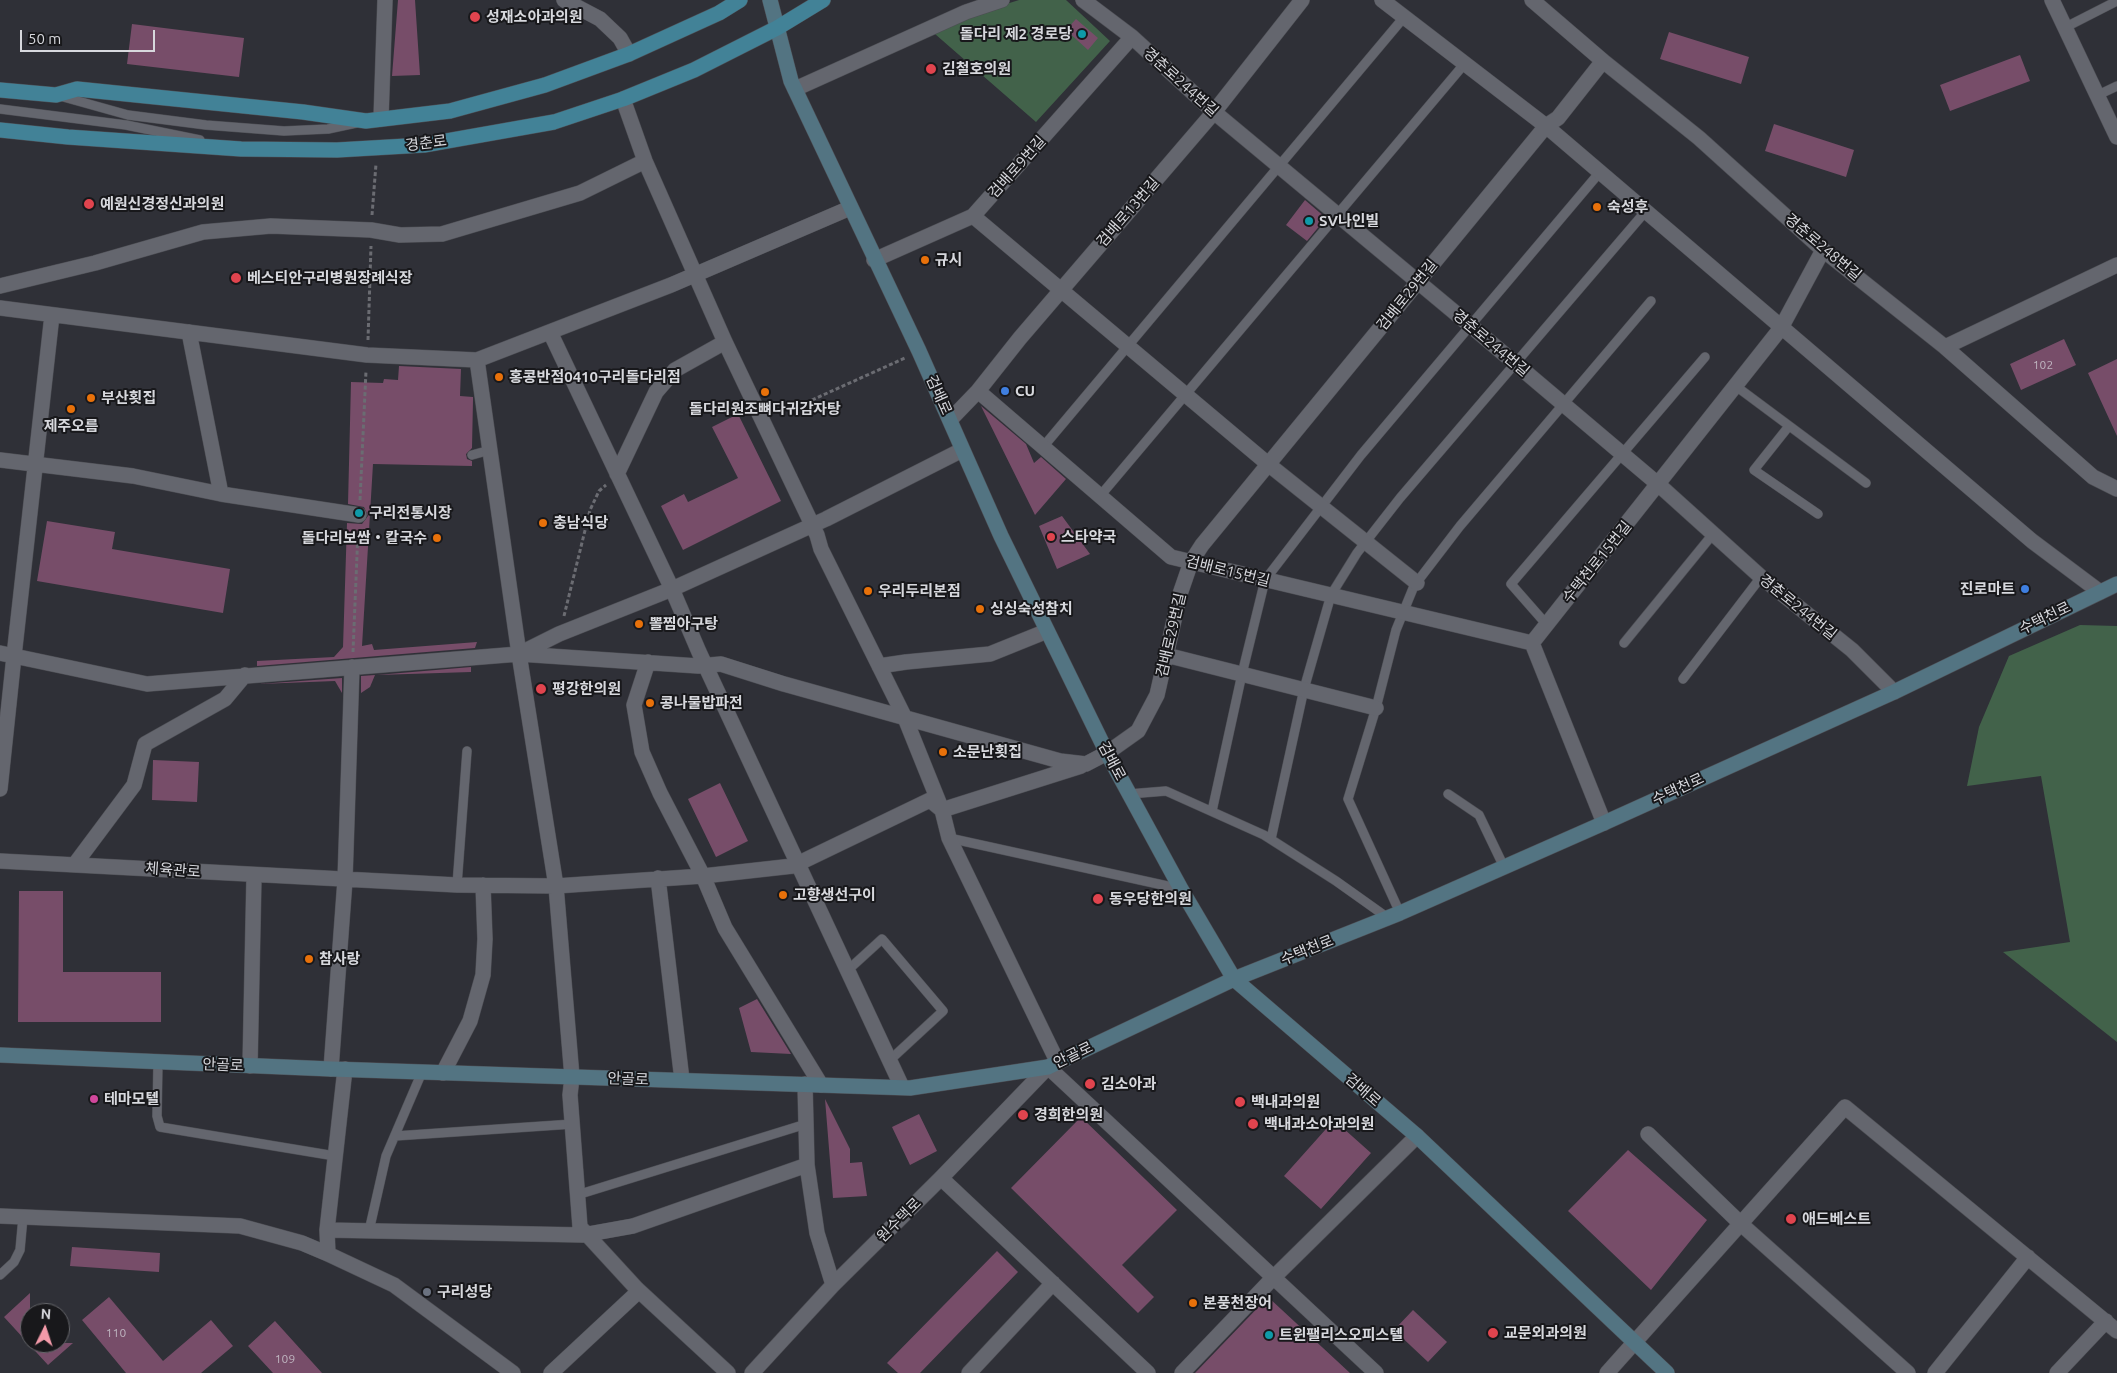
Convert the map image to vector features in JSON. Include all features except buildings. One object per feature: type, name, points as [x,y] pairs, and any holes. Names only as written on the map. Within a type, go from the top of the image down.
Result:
[{"type":"main road","name":"경춘로","points":[[0,90],[56,95],[77,90],[373,120],[450,111],[545,85],[629,54],[719,13],[740,0]]},
{"type":"main road","name":"경춘로","points":[[0,130],[68,137],[242,149],[377,148],[424,145],[554,122],[624,99],[694,70],[777,28],[823,0]]},
{"type":"street","points":[[373,120],[385,0]]},
{"type":"street","points":[[564,0],[600,19],[620,38],[629,54]]},
{"type":"street","points":[[590,0],[600,19]]},
{"type":"street","name":"검배로","points":[[770,0],[795,89],[874,260],[919,351],[962,450],[1047,631],[1129,794],[1181,889],[1234,979],[1416,1136],[1667,1373]]},
{"type":"street","points":[[795,89],[966,12],[1002,0]]},
{"type":"street","name":"경춘로244번길","points":[[1083,0],[1132,37],[1214,112],[1515,363],[1658,485],[1760,577],[1852,650],[1894,692]]},
{"type":"street","name":"검배로13번길","points":[[950,420],[978,392],[1060,291],[1214,112],[1302,0]]},
{"type":"street","points":[[1382,0],[1466,62],[1546,126],[2032,541],[2100,592],[2117,596]]},
{"type":"street","name":"경춘로248번길","points":[[1532,0],[1603,61],[1700,138],[1823,250],[1945,347],[2093,477],[2117,489]]},
{"type":"street","points":[[2052,0],[2117,137]]},
{"type":"street","name":"검배로9번길","points":[[874,260],[973,216],[1132,37]]},
{"type":"street","name":"검배로29번길","points":[[942,810],[1086,764],[1107,753],[1138,731],[1157,695],[1180,594],[1191,562],[1202,544],[1546,126],[1558,118],[1603,61]]},
{"type":"street","points":[[624,99],[645,161],[725,342],[812,525],[821,549],[905,718],[942,810],[949,838],[1053,1064],[1273,1278],[1376,1373]]},
{"type":"street","points":[[0,286],[95,263],[203,232],[271,226],[371,230],[400,235],[442,234],[580,193],[645,161]]},
{"type":"street","points":[[0,308],[367,355],[477,360],[695,274],[850,208]]},
{"type":"street","points":[[973,216],[1268,464],[1417,583]]},
{"type":"street","name":"수택천로15번길","points":[[1532,643],[1782,328],[1823,250]]},
{"type":"street","points":[[1945,347],[2117,265]]},
{"type":"street","points":[[0,789],[7,654],[36,464],[52,315]]},
{"type":"street","points":[[189,332],[221,494]]},
{"type":"street","points":[[550,332],[672,589],[705,665],[902,1087]]},
{"type":"street","points":[[617,474],[656,392],[675,370],[725,342]]},
{"type":"street","points":[[477,360],[519,654],[556,886],[572,1077],[570,1095],[580,1227],[639,1290],[728,1373]]},
{"type":"street","name":"검배로15번길","points":[[978,392],[1171,557],[1405,611],[1532,643]]},
{"type":"street","points":[[519,654],[559,634],[672,589],[812,525],[962,450]]},
{"type":"street","points":[[0,460],[133,476],[221,494],[359,515]]},
{"type":"street","name":"수택천로","points":[[1234,979],[1394,915],[1604,823],[1894,692],[2117,584]]},
{"type":"street","points":[[880,666],[990,654],[1047,631]]},
{"type":"street","points":[[1532,643],[1604,823]]},
{"type":"street","points":[[7,654],[147,684],[519,654],[705,665],[720,664],[1060,761],[1086,764]]},
{"type":"street","points":[[1166,655],[1376,708]]},
{"type":"street","points":[[648,662],[634,704],[642,752],[660,794],[703,876],[725,928],[821,1085]]},
{"type":"street","points":[[328,1254],[327,1230],[335,1156],[352,666]]},
{"type":"street","points":[[75,864],[134,785],[145,744],[225,699],[245,675]]},
{"type":"street","name":"체육관로","points":[[0,861],[254,876],[457,885],[556,886],[703,876],[793,866],[930,800],[942,810]]},
{"type":"street","points":[[250,1066],[254,876]]},
{"type":"street","points":[[658,878],[682,1080]]},
{"type":"street","points":[[443,1073],[470,1021],[483,975],[485,939],[483,885]]},
{"type":"street","name":"안골로","points":[[0,1055],[443,1073],[902,1087],[1053,1064],[1234,979]]},
{"type":"street","name":"원수택로","points":[[752,1373],[833,1285],[1053,1064]]},
{"type":"street","points":[[805,1084],[808,1165],[817,1233],[833,1285]]},
{"type":"street","points":[[1607,1373],[1845,1107],[2112,1326],[2057,1373]]},
{"type":"street","points":[[1648,1134],[1741,1224],[1908,1373]]},
{"type":"street","points":[[1182,1373],[1273,1278],[1416,1136]]},
{"type":"street","points":[[327,1230],[587,1234],[633,1226],[808,1165]]},
{"type":"street","points":[[941,1178],[1148,1373]]},
{"type":"street","points":[[0,1216],[240,1226],[302,1243],[394,1285],[513,1373]]},
{"type":"street","points":[[1935,1373],[2028,1257]]},
{"type":"street","points":[[969,1373],[1053,1283]]},
{"type":"street","points":[[551,1373],[639,1290]]},
{"type":"lane","points":[[2064,28],[2117,2]]},
{"type":"lane","points":[[1042,447],[1405,16]]},
{"type":"lane","points":[[1100,496],[1466,62]]},
{"type":"lane","points":[[2098,95],[2117,86]]},
{"type":"lane","points":[[56,95],[128,115],[206,126],[284,131],[328,129],[373,120]]},
{"type":"lane","points":[[0,110],[126,125],[242,149]]},
{"type":"lane","points":[[1212,811],[1265,580],[1361,455],[1600,172]]},
{"type":"lane","points":[[1271,839],[1304,689],[1331,595],[1366,542],[1400,498],[1645,212]]},
{"type":"lane","points":[[1394,915],[1348,799],[1376,708],[1396,630],[1417,583],[1460,526],[1651,301]]},
{"type":"lane","points":[[1546,625],[1511,584],[1705,357]]},
{"type":"lane","points":[[1737,387],[1866,483]]},
{"type":"lane","points":[[1789,426],[1754,470],[1818,514]]},
{"type":"lane","points":[[472,455],[490,450]]},
{"type":"lane","points":[[1624,643],[1713,534]]},
{"type":"lane","points":[[1683,678],[1760,577]]},
{"type":"lane","points":[[457,885],[467,751]]},
{"type":"lane","points":[[1129,794],[1166,791],[1212,811],[1271,839],[1394,915]]},
{"type":"lane","points":[[1448,794],[1480,814],[1504,867]]},
{"type":"lane","points":[[949,838],[1181,889]]},
{"type":"lane","points":[[848,970],[882,939],[943,1011],[890,1060]]},
{"type":"lane","points":[[158,1062],[157,1116],[160,1127],[335,1156]]},
{"type":"lane","points":[[369,1231],[386,1156],[422,1072]]},
{"type":"lane","points":[[395,1136],[573,1124]]},
{"type":"lane","points":[[577,1195],[806,1124]]},
{"type":"lane","points":[[0,1275],[14,1262],[20,1250],[23,1217]]},
{"type":"path","points":[[352,666],[371,230],[377,148]]},
{"type":"path","points":[[812,400],[919,351]]},
{"type":"path","points":[[559,634],[590,510],[599,491],[617,474]]},
{"type":"green space","points":[[1019,0],[1066,0],[1110,41],[1036,122],[935,34],[978,13]]},
{"type":"green space","points":[[2080,625],[2117,626],[2117,1042],[2003,952],[2070,942],[2041,776],[1967,786],[1979,727],[2009,656]]},
{"type":"place","name":"성재소아과의원","points":[[475,17]]},
{"type":"place","name":"돌다리 제2 경로당","points":[[1082,34]]},
{"type":"place","name":"김철호의원","points":[[931,69]]},
{"type":"place","name":"예원신경정신과의원","points":[[89,204]]},
{"type":"place","name":"숙성후","points":[[1597,207]]},
{"type":"place","name":"SV나인빌","points":[[1309,221]]},
{"type":"place","name":"규시","points":[[925,260]]},
{"type":"place","name":"베스티안구리병원장례식장","points":[[236,278]]},
{"type":"place","name":"홍콩반점0410구리돌다리점","points":[[499,377]]},
{"type":"place","name":"CU","points":[[1005,391]]},
{"type":"place","name":"돌다리원조뼈다귀감자탕","points":[[765,392]]},
{"type":"place","name":"부산횟집","points":[[91,398]]},
{"type":"place","name":"제주오름","points":[[71,409]]},
{"type":"place","name":"구리전통시장","points":[[359,513]]},
{"type":"place","name":"충남식당","points":[[543,523]]},
{"type":"place","name":"스타약국","points":[[1051,537]]},
{"type":"place","name":"돌다리보쌈・칼국수","points":[[437,538]]},
{"type":"place","name":"진로마트","points":[[2025,589]]},
{"type":"place","name":"우리두리본점","points":[[868,591]]},
{"type":"place","name":"싱싱숙성참치","points":[[980,609]]},
{"type":"place","name":"뽈찜아구탕","points":[[639,624]]},
{"type":"place","name":"평강한의원","points":[[541,689]]},
{"type":"place","name":"콩나물밥파전","points":[[650,703]]},
{"type":"place","name":"소문난횟집","points":[[943,752]]},
{"type":"place","name":"고향생선구이","points":[[783,895]]},
{"type":"place","name":"동우당한의원","points":[[1098,899]]},
{"type":"place","name":"참사랑","points":[[309,959]]},
{"type":"place","name":"김소아과","points":[[1090,1084]]},
{"type":"place","name":"테마모텔","points":[[94,1099]]},
{"type":"place","name":"백내과의원","points":[[1240,1102]]},
{"type":"place","name":"경희한의원","points":[[1023,1115]]},
{"type":"place","name":"백내과소아과의원","points":[[1253,1124]]},
{"type":"place","name":"애드베스트","points":[[1791,1219]]},
{"type":"place","name":"구리성당","points":[[427,1292]]},
{"type":"place","name":"본풍천장어","points":[[1193,1303]]},
{"type":"place","name":"교문외과의원","points":[[1493,1333]]},
{"type":"place","name":"트윈팰리스오피스텔","points":[[1269,1335]]}]
